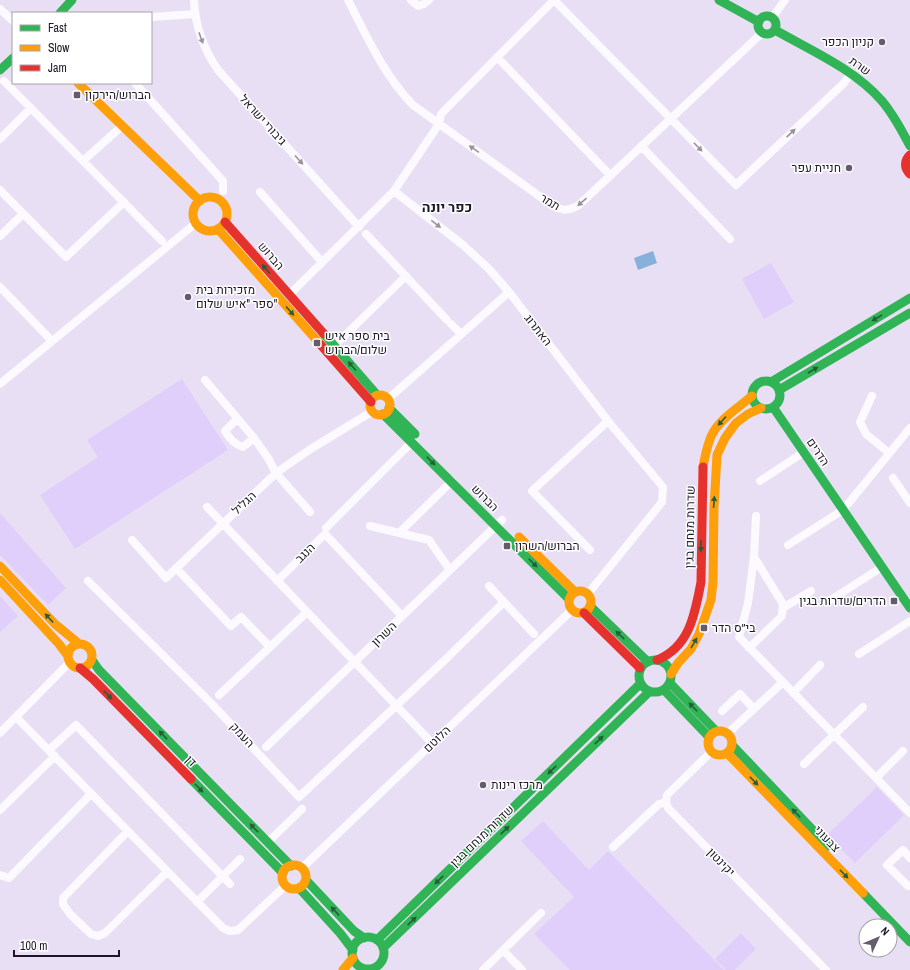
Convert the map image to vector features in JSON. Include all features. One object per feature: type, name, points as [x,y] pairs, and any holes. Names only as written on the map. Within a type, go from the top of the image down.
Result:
[{"type":"street","points":[[61,12],[72,0]]},
{"type":"street","name":"גיבורי ישראל","points":[[194,0],[195,14],[200,36],[208,55],[218,70],[359,227]]},
{"type":"street","name":"תמר","points":[[348,0],[384,69],[399,91],[413,106],[553,206],[567,210],[579,205],[762,33]]},
{"type":"street","points":[[411,0],[418,6],[429,0]]},
{"type":"street","points":[[288,295],[394,191],[439,124],[441,114],[554,0],[736,185],[844,83],[851,73]]},
{"type":"street","points":[[719,0],[759,22]]},
{"type":"street","points":[[772,18],[785,0]]},
{"type":"street","points":[[0,9],[12,20]]},
{"type":"street","points":[[152,17],[195,14]]},
{"type":"street","points":[[766,16],[772,18],[776,24],[775,30],[768,34],[762,33],[758,27],[759,22],[766,16]]},
{"type":"street","name":"שרת","points":[[775,30],[851,73],[865,83],[883,102],[894,117],[910,146]]},
{"type":"street","points":[[497,57],[610,176]]},
{"type":"street","points":[[0,70],[12,59]]},
{"type":"street","points":[[4,81],[162,241]]},
{"type":"street","points":[[79,84],[200,201]]},
{"type":"street","points":[[136,84],[223,181],[223,191]]},
{"type":"street","points":[[0,139],[32,108]]},
{"type":"street","points":[[83,161],[122,126]]},
{"type":"street","points":[[641,146],[730,239]]},
{"type":"street","points":[[910,155],[905,164],[910,174]]},
{"type":"street","points":[[0,190],[66,257],[124,202]]},
{"type":"street","name":"האתרוג","points":[[394,191],[462,245],[488,268],[509,292],[608,421],[663,487],[662,502],[587,595]]},
{"type":"street","points":[[260,192],[322,262]]},
{"type":"street","points":[[211,198],[221,201],[227,211],[225,222],[218,229],[204,230],[196,223],[194,210],[200,201],[211,198]]},
{"type":"street","points":[[0,236],[23,214]]},
{"type":"street","name":"הברוש","points":[[225,222],[334,346],[374,403]]},
{"type":"street","points":[[0,384],[196,223]]},
{"type":"street","name":"הברוש","points":[[218,229],[374,403]]},
{"type":"street","points":[[366,234],[461,334]]},
{"type":"street","points":[[334,346],[406,276]]},
{"type":"street","points":[[0,287],[52,341]]},
{"type":"street","points":[[387,407],[383,396],[374,403],[377,414],[387,407],[461,334],[509,292]]},
{"type":"street","points":[[771,382],[910,298]]},
{"type":"street","points":[[779,390],[910,313]]},
{"type":"street","points":[[205,380],[254,438],[268,458],[276,473],[310,512]]},
{"type":"street","points":[[767,381],[777,386],[779,390],[779,400],[773,407],[766,409],[756,405],[752,396],[753,389],[759,383],[767,381]]},
{"type":"street","name":"שדרות מנחם בגין","points":[[652,661],[671,653],[681,642],[689,629],[698,599],[700,582],[703,466],[710,440],[714,431],[724,418],[752,396]]},
{"type":"street","points":[[872,396],[860,422],[866,434],[890,453]]},
{"type":"street","name":"הגליל","points":[[132,540],[166,578],[276,473],[374,403]]},
{"type":"street","name":"הברוש","points":[[387,407],[412,442],[452,481],[499,523]]},
{"type":"street","name":"הברוש","points":[[387,407],[572,596]]},
{"type":"street","name":"הדרים","points":[[773,407],[910,608]]},
{"type":"street","name":"שדרות מנחם בגין","points":[[670,678],[678,663],[691,649],[699,634],[711,600],[713,582],[714,508],[718,455],[725,438],[736,423],[748,414],[761,408]]},
{"type":"street","points":[[237,419],[225,432],[235,444],[243,447],[254,438]]},
{"type":"street","points":[[590,550],[532,491],[608,421]]},
{"type":"street","points":[[788,545],[843,510],[910,428]]},
{"type":"street","points":[[326,528],[412,442]]},
{"type":"street","points":[[760,481],[804,452]]},
{"type":"street","points":[[893,478],[910,503]]},
{"type":"street","points":[[399,533],[452,481]]},
{"type":"street","points":[[207,507],[432,743]]},
{"type":"street","points":[[756,516],[754,557],[748,603],[739,637],[910,813]]},
{"type":"street","name":"השרון","points":[[266,747],[499,523]]},
{"type":"street","points":[[370,526],[429,540],[450,570]]},
{"type":"street","name":"הנגב","points":[[277,581],[325,534],[402,616]]},
{"type":"street","points":[[749,648],[782,616],[783,608],[783,604],[754,557]]},
{"type":"street","points":[[0,566],[55,624],[78,643],[82,643],[90,648],[92,660],[88,665],[80,668],[73,666],[59,644],[0,580]]},
{"type":"street","points":[[830,601],[882,567]]},
{"type":"street","points":[[176,568],[231,626],[241,617],[270,647]]},
{"type":"street","name":"העמק","points":[[88,581],[211,702],[299,797],[397,706]]},
{"type":"street","points":[[489,586],[534,634]]},
{"type":"street","points":[[783,608],[811,591]]},
{"type":"street","points":[[583,592],[587,595],[591,602],[587,610],[577,613],[572,610],[569,605],[572,596],[583,592]]},
{"type":"street","points":[[397,706],[504,602]]},
{"type":"street","name":"הלוטם","points":[[302,868],[572,610]]},
{"type":"street","points":[[587,610],[652,661],[666,665],[670,678],[713,734]]},
{"type":"street","points":[[587,610],[640,668]]},
{"type":"street","points":[[219,695],[307,612]]},
{"type":"street","points":[[859,654],[910,621]]},
{"type":"street","points":[[0,733],[69,659],[72,646],[78,643]]},
{"type":"street","name":"דן","points":[[92,660],[99,670],[291,866]]},
{"type":"street","points":[[652,661],[640,668],[638,673],[640,684],[649,692],[659,692],[664,690],[670,678]]},
{"type":"street","points":[[793,693],[820,665]]},
{"type":"street","name":"דן","points":[[80,668],[93,679],[283,873]]},
{"type":"street","points":[[728,733],[783,682]]},
{"type":"street","name":"שדרות מנחם בגין","points":[[377,940],[640,684]]},
{"type":"street","points":[[664,690],[713,734]]},
{"type":"street","name":"שדרות מנחם בגין","points":[[384,948],[649,692]]},
{"type":"street","points":[[722,711],[740,694],[754,709]]},
{"type":"street","points":[[804,764],[863,707]]},
{"type":"street","points":[[16,717],[223,928],[238,930],[286,885]]},
{"type":"street","points":[[0,810],[76,725],[230,884]]},
{"type":"street","points":[[724,731],[728,733],[732,739],[729,749],[719,755],[712,751],[708,745],[713,734],[724,731]]},
{"type":"street","name":"צבעוני","points":[[729,749],[910,932]]},
{"type":"street","name":"צבעוני","points":[[729,749],[910,942]]},
{"type":"street","points":[[613,847],[659,804],[666,802],[667,795],[712,751]]},
{"type":"street","points":[[876,778],[903,751]]},
{"type":"street","points":[[0,875],[9,878],[91,794]]},
{"type":"street","name":"יקינטון","points":[[666,802],[668,808],[826,970]]},
{"type":"street","points":[[268,842],[302,808]]},
{"type":"street","points":[[128,831],[63,898],[63,904],[70,914],[91,934],[98,936],[105,933],[167,872]]},
{"type":"street","points":[[910,858],[903,850],[887,865],[908,886],[910,886]]},
{"type":"street","points":[[197,902],[240,858]]},
{"type":"street","points":[[306,880],[298,888],[291,888],[286,885],[283,880],[283,873],[286,868],[291,866],[302,868],[305,873],[306,880],[354,931],[364,938]]},
{"type":"street","points":[[298,888],[340,933],[353,954],[358,966],[366,970],[380,968],[384,958],[384,948],[377,940],[368,937],[356,942],[353,954],[343,970]]},
{"type":"street","points":[[483,970],[541,913]]},
{"type":"street","points":[[503,950],[522,970]]},
{"type":"shaded area","points":[[771,263],[794,302],[764,319],[742,279]]},
{"type":"shaded area","points":[[182,379],[228,450],[75,549],[40,495],[98,457],[87,440]]},
{"type":"shaded area","points":[[0,513],[66,588],[48,605],[0,555]]},
{"type":"shaded area","points":[[0,596],[18,616],[0,632]]},
{"type":"shaded area","points":[[877,787],[904,815],[855,863],[827,835]]},
{"type":"shaded area","points":[[543,821],[589,870],[608,851],[724,970],[570,970],[534,934],[574,897],[521,841]]},
{"type":"shaded area","points":[[741,933],[756,949],[735,970],[726,970],[715,959]]},
{"type":"water","points":[[653,251],[657,263],[638,270],[634,258]]},
{"type":"traffic: fast","points":[[61,12],[72,0]]},
{"type":"traffic: fast","points":[[719,0],[759,22]]},
{"type":"traffic: fast","points":[[767,16],[773,19],[776,25],[773,31],[767,34],[761,31],[758,25],[761,19],[767,16]]},
{"type":"traffic: fast","points":[[775,30],[832,61],[859,79],[882,101],[898,123],[910,146]]},
{"type":"traffic: fast","points":[[0,70],[12,59]]},
{"type":"traffic: fast","points":[[771,382],[910,298]]},
{"type":"traffic: fast","points":[[779,390],[910,313]]},
{"type":"traffic: fast","points":[[324,334],[377,395]]},
{"type":"traffic: fast","points":[[766,381],[776,385],[780,395],[776,405],[766,409],[756,405],[752,395],[756,385],[766,381]]},
{"type":"traffic: fast","points":[[773,407],[910,608]]},
{"type":"traffic: fast","points":[[389,408],[415,434]]},
{"type":"traffic: fast","points":[[383,414],[569,599]]},
{"type":"traffic: fast","points":[[590,606],[648,662]]},
{"type":"traffic: fast","points":[[92,660],[99,670],[291,866]]},
{"type":"traffic: fast","points":[[652,660],[658,660],[667,664],[671,676],[667,688],[658,692],[652,692],[643,688],[639,679],[639,673],[643,664],[652,660]]},
{"type":"traffic: fast","points":[[670,683],[716,731]]},
{"type":"traffic: fast","points":[[377,940],[640,684]]},
{"type":"traffic: fast","points":[[664,690],[709,737]]},
{"type":"traffic: fast","points":[[383,948],[649,692]]},
{"type":"traffic: fast","points":[[732,745],[828,846]]},
{"type":"traffic: fast","points":[[191,779],[283,873]]},
{"type":"traffic: fast","points":[[306,880],[354,931],[364,938]]},
{"type":"traffic: fast","points":[[299,888],[340,933],[353,950]]},
{"type":"traffic: fast","points":[[863,893],[910,942]]},
{"type":"traffic: fast","points":[[365,937],[371,937],[381,944],[384,953],[383,959],[377,966],[371,969],[365,969],[355,962],[352,956],[352,950],[359,940],[365,937]]},
{"type":"traffic: slow","points":[[79,84],[200,201]]},
{"type":"traffic: slow","points":[[210,197],[222,202],[227,214],[222,226],[210,231],[198,226],[193,214],[198,202],[210,197]]},
{"type":"traffic: slow","points":[[218,229],[320,344]]},
{"type":"traffic: slow","points":[[380,395],[387,398],[390,405],[387,412],[380,415],[373,412],[370,405],[373,398],[380,395]]},
{"type":"traffic: slow","points":[[703,467],[708,443],[714,431],[727,417],[752,396]]},
{"type":"traffic: slow","points":[[671,674],[678,663],[691,649],[699,634],[711,600],[713,582],[714,508],[717,455],[725,438],[736,423],[748,414],[761,408]]},
{"type":"traffic: slow","points":[[519,537],[575,592]]},
{"type":"traffic: slow","points":[[0,566],[55,624],[78,643]]},
{"type":"traffic: slow","points":[[0,580],[59,644],[68,656]]},
{"type":"traffic: slow","points":[[580,591],[588,594],[591,602],[588,610],[580,613],[572,610],[569,602],[572,594],[580,591]]},
{"type":"traffic: slow","points":[[80,644],[89,647],[92,656],[89,665],[80,668],[71,665],[68,656],[71,647],[80,644]]},
{"type":"traffic: slow","points":[[720,731],[729,734],[732,743],[729,752],[720,755],[711,752],[708,743],[711,734],[720,731]]},
{"type":"traffic: slow","points":[[727,753],[863,893]]},
{"type":"traffic: slow","points":[[294,865],[302,869],[306,877],[302,885],[294,889],[286,885],[282,877],[286,869],[294,865]]},
{"type":"traffic: slow","points":[[343,970],[353,958]]},
{"type":"traffic: jam","points":[[910,155],[906,164],[910,174]]},
{"type":"traffic: jam","points":[[225,222],[324,334]]},
{"type":"traffic: jam","points":[[320,344],[371,402]]},
{"type":"traffic: jam","points":[[657,660],[677,647],[684,638],[689,628],[696,605],[701,582],[703,467]]},
{"type":"traffic: jam","points":[[584,613],[640,668]]},
{"type":"traffic: jam","points":[[80,668],[93,679],[191,779]]},
{"type":"place","name":"קניון הכפר","points":[[882,42]]},
{"type":"place","name":"הברוש/הירקון","points":[[77,95]]},
{"type":"place","name":"חניית עפר","points":[[849,168]]},
{"type":"place","name":"מזכירות בית ספר \"איש שלום\"","points":[[188,297]]},
{"type":"place","name":"בית ספר איש שלום/הברוש","points":[[317,343]]},
{"type":"place","name":"הברוש/השרון","points":[[507,546]]},
{"type":"place","name":"הדרים/שדרות בגין","points":[[894,601]]},
{"type":"place","name":"בי״ס הדר","points":[[704,628]]},
{"type":"place","name":"מרכז רינות","points":[[483,785]]},
{"type":"district","name":"כפר יונה","points":[[447,207]]}]
